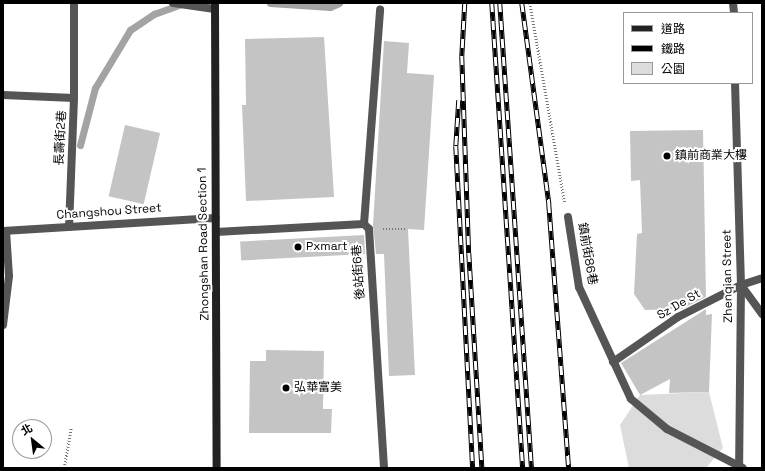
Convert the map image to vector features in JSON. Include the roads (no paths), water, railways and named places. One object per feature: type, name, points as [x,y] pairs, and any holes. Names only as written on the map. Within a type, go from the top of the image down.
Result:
[{"type":"main road","name":"Zhongshan Road Section 1","points":[[215,6],[217,468]]},
{"type":"street","points":[[74,3],[74,98]]},
{"type":"street","points":[[173,3],[215,6]]},
{"type":"street","name":"後站街6巷","points":[[380,10],[366,227],[384,468]]},
{"type":"street","name":"Zhenqian Street","points":[[735,84],[741,285],[740,467]]},
{"type":"street","name":"長壽街2巷","points":[[3,94],[74,98],[69,227]]},
{"type":"street","name":"鎮前街86巷","points":[[568,217],[579,287],[613,362],[632,399],[667,429],[740,467]]},
{"type":"street","name":"Changshou Street","points":[[4,231],[216,218]]},
{"type":"street","points":[[216,232],[366,227]]},
{"type":"street","points":[[3,325],[9,276],[4,231]]},
{"type":"street","name":"Sz De St","points":[[613,362],[678,318],[741,285],[762,278]]},
{"type":"street","points":[[741,285],[762,314]]},
{"type":"waterway","points":[[270,3],[330,7],[339,3]]},
{"type":"waterway","points":[[80,145],[95,88],[130,30],[154,14],[182,4]]},
{"type":"railway","points":[[465,3],[462,56],[469,253],[482,468]]},
{"type":"railway","points":[[492,3],[523,468]]},
{"type":"railway","points":[[500,3],[532,468]]},
{"type":"railway","points":[[522,3],[549,204],[569,468]]},
{"type":"railway","points":[[459,100],[456,146],[473,468]]},
{"type":"place","name":"鎮前商業大樓","points":[[667,156]]},
{"type":"place","name":"Pxmart","points":[[298,247]]},
{"type":"place","name":"弘華富美","points":[[286,388]]}]
